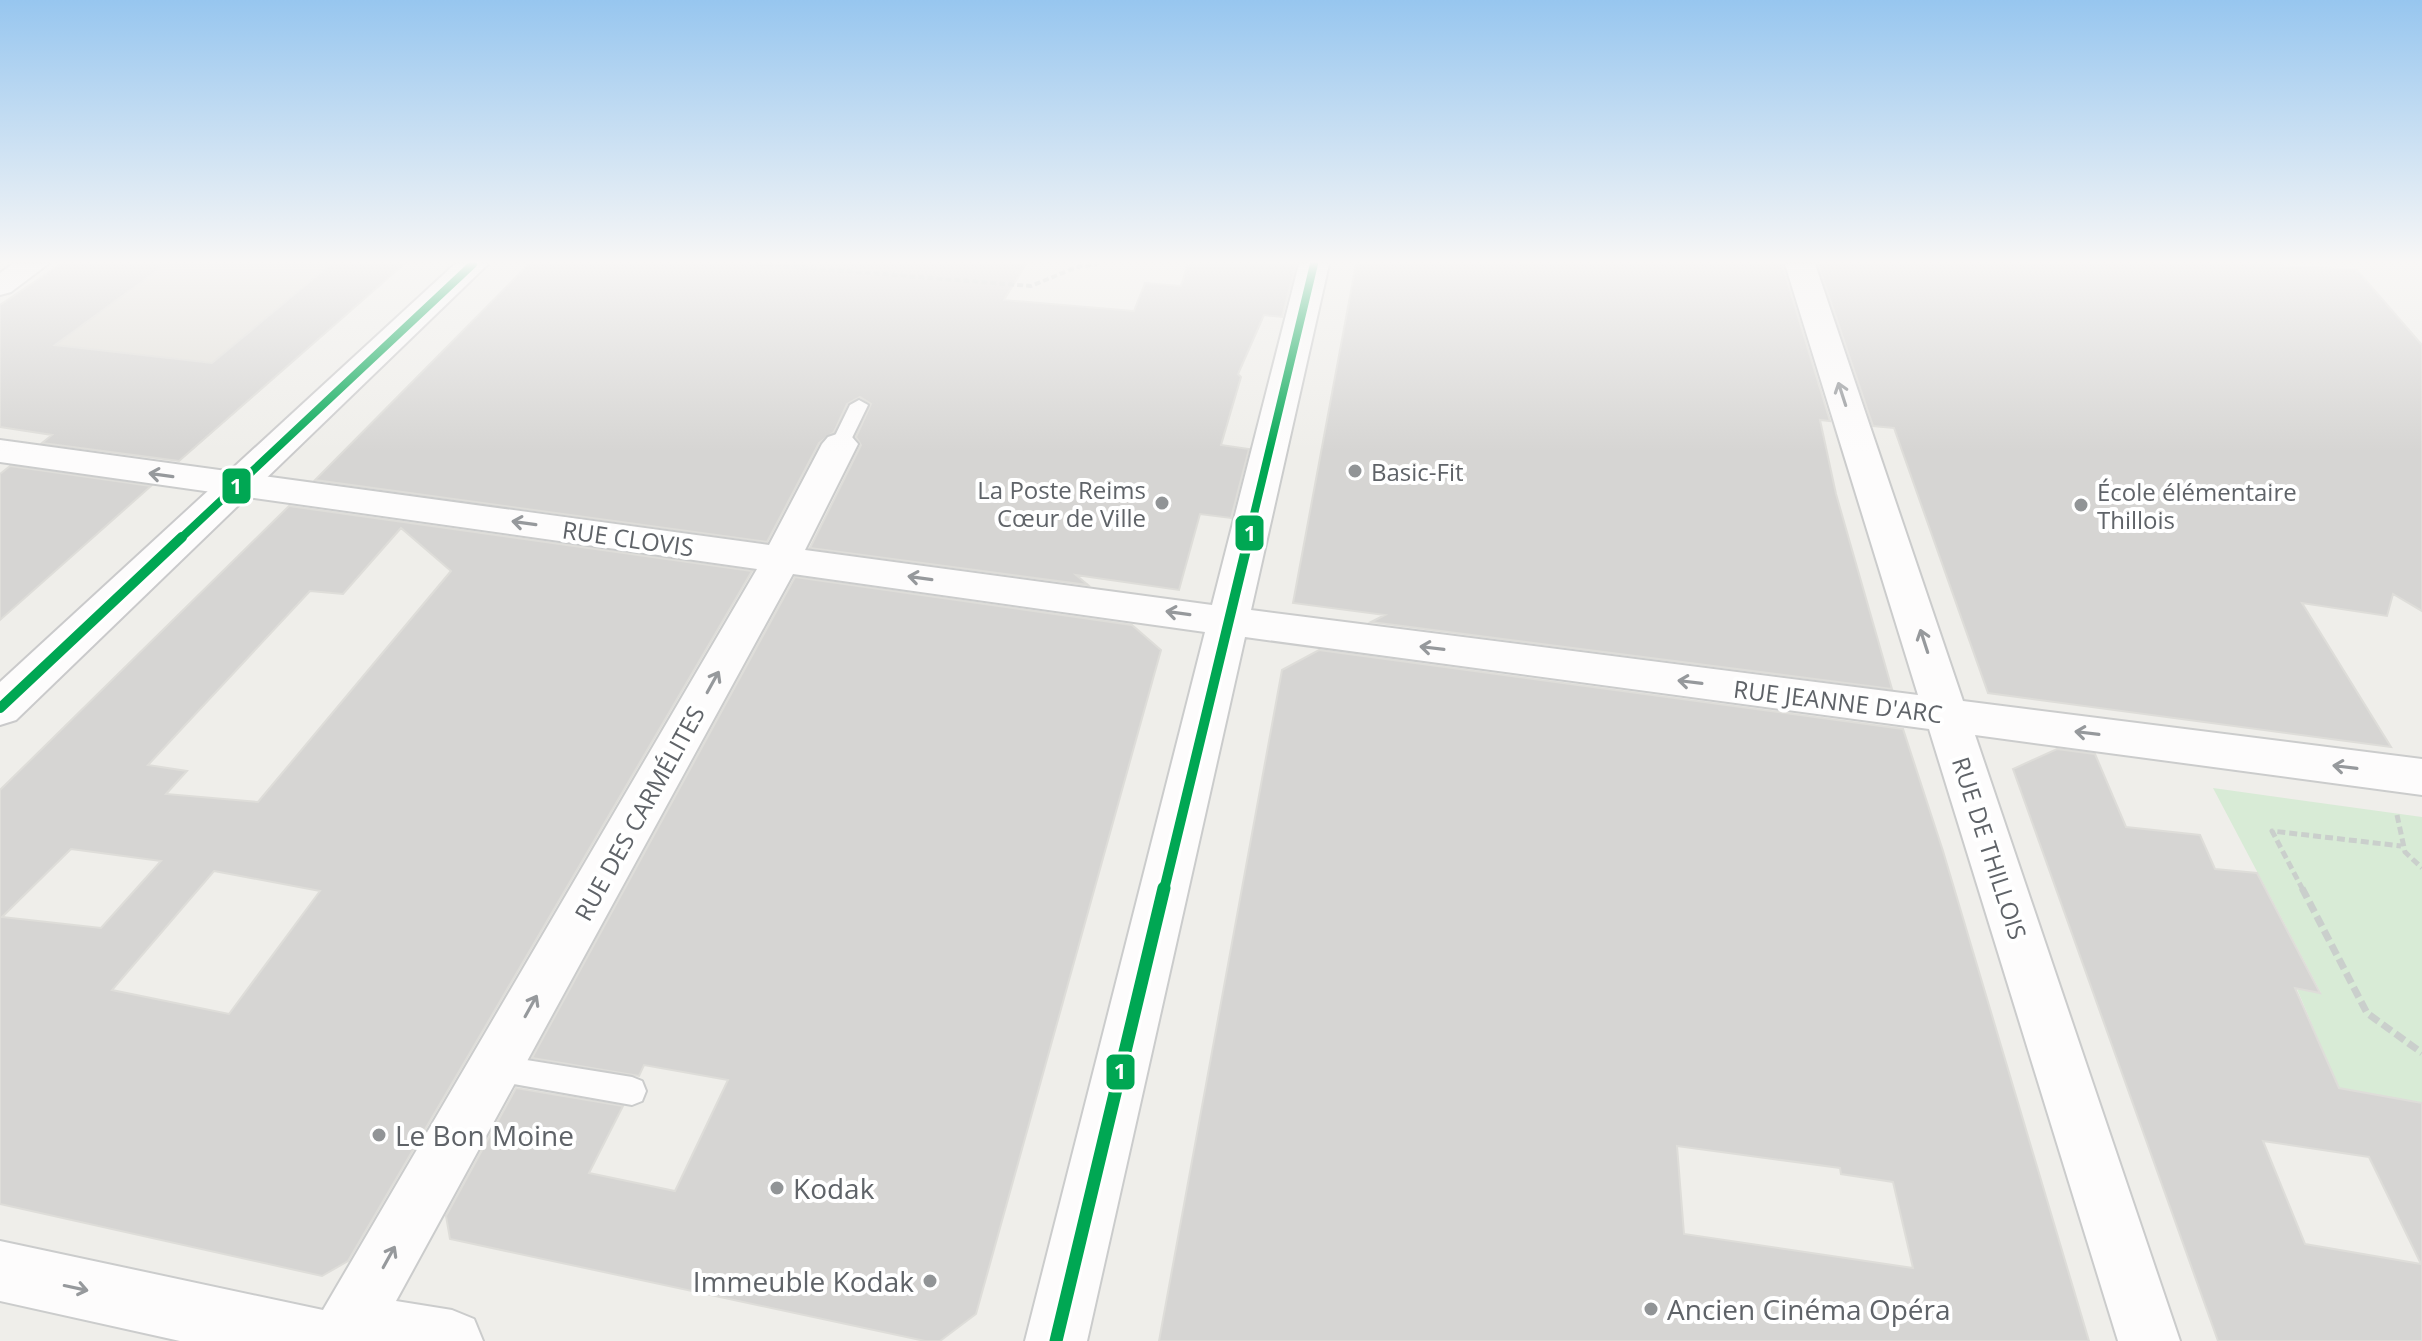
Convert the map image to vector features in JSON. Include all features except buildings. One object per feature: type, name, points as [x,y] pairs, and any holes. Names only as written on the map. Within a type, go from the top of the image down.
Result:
[{"type":"street","points":[[0,708],[406,327]]},
{"type":"street","points":[[1056,1341],[1242,623],[1301,327]]},
{"type":"street","name":"RUE DE THILLOIS","points":[[1821,327],[2149,1341]]},
{"type":"street","name":"RUE DES CARMÉLITES","points":[[337,1335],[496,1068],[782,559],[840,444]]},
{"type":"street","name":"RUE CLOVIS","points":[[0,451],[1242,623]]},
{"type":"street","name":"RUE JEANNE D'ARC","points":[[1242,623],[2422,777]]},
{"type":"street","points":[[0,1271],[337,1335],[452,1341]]},
{"type":"lane","points":[[840,444],[859,405]]},
{"type":"lane","points":[[496,1068],[632,1091]]},
{"type":"path","points":[[2394,808],[2401,846],[2411,862],[2422,868]]},
{"type":"path","points":[[2401,846],[2272,831],[2367,1013],[2422,1053]]},
{"type":"shaded area","points":[[11,327],[333,327],[189,453],[68,436]]},
{"type":"green space","points":[[2213,788],[2422,817],[2422,1103],[2339,1089],[2297,989],[2321,993]]},
{"type":"transit line","name":"1","points":[[0,708],[406,327]]},
{"type":"transit line","name":"1","points":[[1056,1341],[1299,327]]},
{"type":"place","name":"Basic-Fit","points":[[1355,471]]},
{"type":"place","name":"La Poste Reims Cœur de Ville","points":[[1162,503]]},
{"type":"place","name":"École élémentaire Thillois","points":[[2081,505]]},
{"type":"place","name":"Le Bon Moine","points":[[379,1135]]},
{"type":"place","name":"Kodak","points":[[777,1188]]},
{"type":"place","name":"Immeuble Kodak","points":[[930,1281]]},
{"type":"place","name":"Ancien Cinéma Opéra","points":[[1651,1309]]}]
